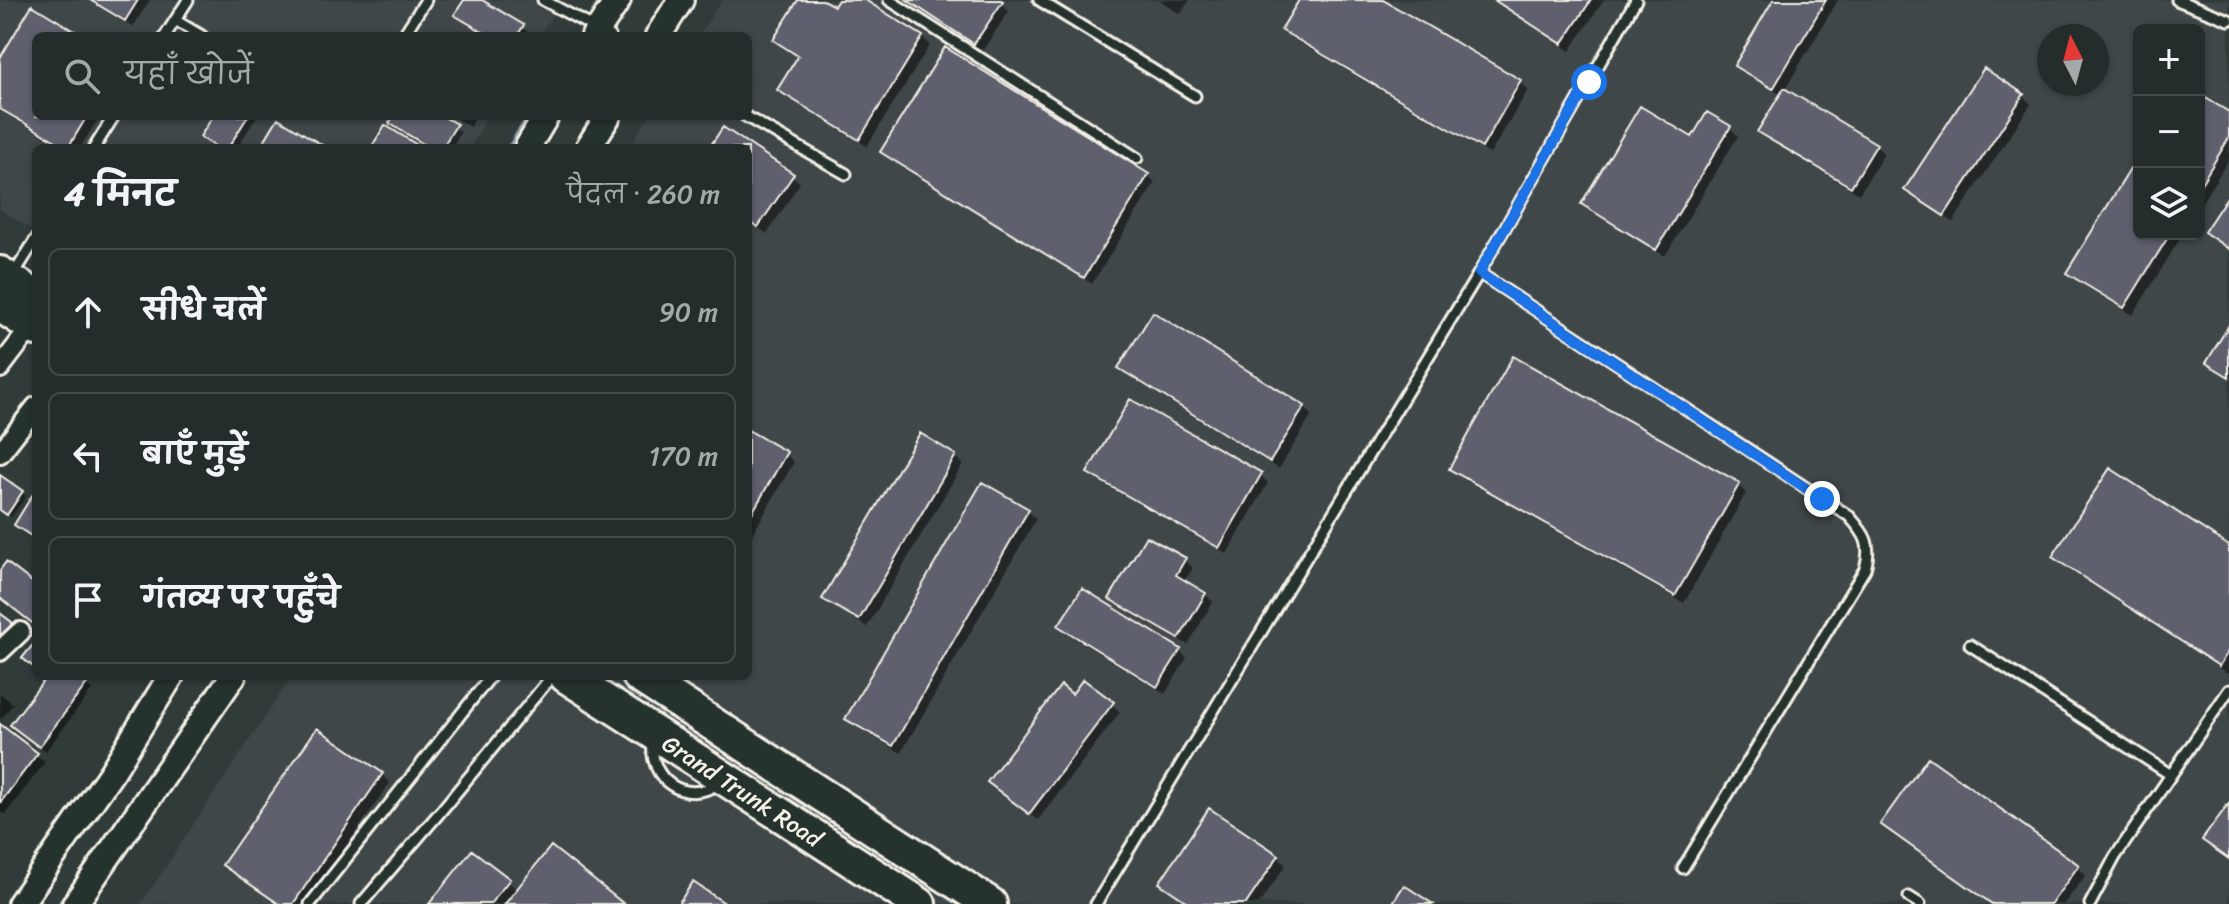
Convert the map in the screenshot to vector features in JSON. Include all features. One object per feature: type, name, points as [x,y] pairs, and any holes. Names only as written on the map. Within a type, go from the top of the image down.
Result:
[{"type":"highway","name":"Grand Trunk Road","points":[[572,680],[919,904]]},
{"type":"highway","name":"Grand Trunk Road","points":[[651,684],[990,904]]},
{"type":"highway","points":[[648,730],[651,684]]},
{"type":"highway","points":[[783,818],[804,783]]},
{"type":"street","points":[[602,32],[618,0]]},
{"type":"street","points":[[661,32],[681,0]]},
{"type":"street","points":[[529,144],[544,120]]},
{"type":"street","points":[[590,144],[606,120]]},
{"type":"street","points":[[0,368],[16,301]]},
{"type":"street","points":[[0,453],[32,412]]},
{"type":"street","points":[[0,651],[20,632]]},
{"type":"street","points":[[20,904],[112,772],[169,680]]},
{"type":"street","points":[[75,904],[230,680]]},
{"type":"lane","points":[[168,32],[188,0]]},
{"type":"lane","points":[[406,32],[426,0]]},
{"type":"lane","points":[[543,0],[598,32]]},
{"type":"lane","points":[[889,0],[1137,158]]},
{"type":"lane","points":[[1039,0],[1195,96]]},
{"type":"lane","points":[[1096,904],[1479,273],[1636,0]]},
{"type":"lane","points":[[2177,0],[2204,4],[2229,20]]},
{"type":"lane","points":[[175,20],[195,32]]},
{"type":"lane","points":[[96,144],[112,120]]},
{"type":"lane","points":[[752,120],[846,174]]},
{"type":"lane","points":[[16,301],[32,251]]},
{"type":"lane","points":[[1479,273],[1849,516],[1868,543],[1869,556],[1865,569],[1683,868]]},
{"type":"lane","points":[[1970,645],[2171,775]]},
{"type":"lane","points":[[310,904],[488,680]]},
{"type":"lane","points":[[361,904],[549,680]]},
{"type":"lane","points":[[2090,904],[2115,857],[2229,690]]},
{"type":"lane","points":[[1909,897],[1920,904]]},
{"type":"shaded area","points":[[0,0],[562,0],[542,32],[32,32],[32,120],[486,120],[472,144],[32,144],[32,229],[0,209]]},
{"type":"shaded area","points":[[722,0],[2229,0],[2229,904],[141,904],[289,680],[752,680],[752,144],[632,144],[646,120],[752,120],[752,32],[702,32]]},
{"type":"building","points":[[90,0],[138,0],[125,21]]},
{"type":"building","points":[[464,0],[482,0],[524,25],[520,32],[483,32],[454,15]]},
{"type":"building","points":[[798,0],[823,0],[834,6],[838,0],[865,0],[923,36],[859,140],[777,90],[798,56],[773,40]]},
{"type":"building","points":[[907,0],[1001,0],[1003,1],[974,44]]},
{"type":"building","points":[[1299,0],[1383,0],[1521,80],[1482,148],[1281,30]]},
{"type":"building","points":[[1494,0],[1591,0],[1562,44]]},
{"type":"building","points":[[1773,0],[1826,0],[1773,89],[1734,66]]},
{"type":"building","points":[[32,5],[76,32],[32,32],[32,120],[85,120],[70,144],[61,144],[0,109],[0,58]]},
{"type":"building","points":[[945,47],[1149,174],[1084,278],[880,152]]},
{"type":"building","points":[[1984,68],[2024,94],[1944,216],[1904,190]]},
{"type":"building","points":[[1784,88],[1877,144],[1851,187],[1757,132]]},
{"type":"building","points":[[2205,98],[2229,112],[2229,138],[2205,177]]},
{"type":"building","points":[[1640,106],[1692,137],[1707,112],[1731,126],[1656,250],[1581,204]]},
{"type":"building","points":[[211,120],[246,120],[230,144],[211,144],[200,137]]},
{"type":"building","points":[[277,120],[281,120],[320,144],[262,144]]},
{"type":"building","points":[[391,120],[450,120],[457,124],[444,144],[423,144],[389,123]]},
{"type":"building","points":[[385,125],[416,144],[373,144]]},
{"type":"building","points":[[723,127],[749,144],[712,144]]},
{"type":"building","points":[[752,146],[794,174],[758,227],[752,223]]},
{"type":"building","points":[[2133,165],[2133,240],[2166,240],[2124,308],[2066,273]]},
{"type":"building","points":[[2229,194],[2229,249],[2205,230]]},
{"type":"building","points":[[1153,312],[1305,406],[1270,462],[1118,368]]},
{"type":"building","points":[[2229,325],[2229,377],[2206,363]]},
{"type":"building","points":[[1513,356],[1740,483],[1675,596],[1449,469]]},
{"type":"building","points":[[1130,399],[1262,473],[1219,548],[1087,473]]},
{"type":"building","points":[[752,432],[787,452],[752,513]]},
{"type":"building","points":[[920,433],[956,455],[859,620],[822,599]]},
{"type":"building","points":[[2110,468],[2229,546],[2229,650],[2219,666],[2052,557]]},
{"type":"building","points":[[0,475],[23,491],[7,515],[0,510]]},
{"type":"building","points":[[982,482],[1029,509],[893,746],[845,719]]},
{"type":"building","points":[[32,496],[32,536],[14,525]]},
{"type":"building","points":[[1146,536],[1186,558],[1176,575],[1206,593],[1179,639],[1109,599]]},
{"type":"building","points":[[6,562],[32,582],[32,623],[0,598],[0,570]]},
{"type":"building","points":[[1082,588],[1181,649],[1157,687],[1058,626]]},
{"type":"building","points":[[0,613],[13,623],[0,638]]},
{"type":"building","points":[[32,646],[32,666],[22,658]]},
{"type":"building","points":[[1083,679],[1114,702],[1029,814],[987,782],[1061,685],[1072,694]]},
{"type":"building","points":[[44,680],[88,682],[39,747],[10,725]]},
{"type":"building","points":[[0,724],[38,753],[0,803]]},
{"type":"building","points":[[317,728],[383,773],[293,904],[279,904],[222,865]]},
{"type":"building","points":[[1928,757],[2079,865],[2051,904],[1992,904],[1880,824]]},
{"type":"building","points":[[2229,803],[2229,859],[2202,840]]},
{"type":"building","points":[[1209,808],[1279,855],[1246,904],[1190,904],[1159,883]]},
{"type":"building","points":[[551,846],[624,904],[505,904]]},
{"type":"building","points":[[472,850],[510,879],[490,904],[429,904]]},
{"type":"building","points":[[693,882],[726,904],[678,904]]},
{"type":"building","points":[[1404,885],[1433,904],[1392,904]]},
{"type":"waterway","points":[[590,18],[601,0]]},
{"type":"waterway","points":[[512,144],[526,120]]},
{"type":"waterway","points":[[60,904],[215,680]]},
{"type":"route","points":[[1589,82],[1479,273],[1822,499]]}]
